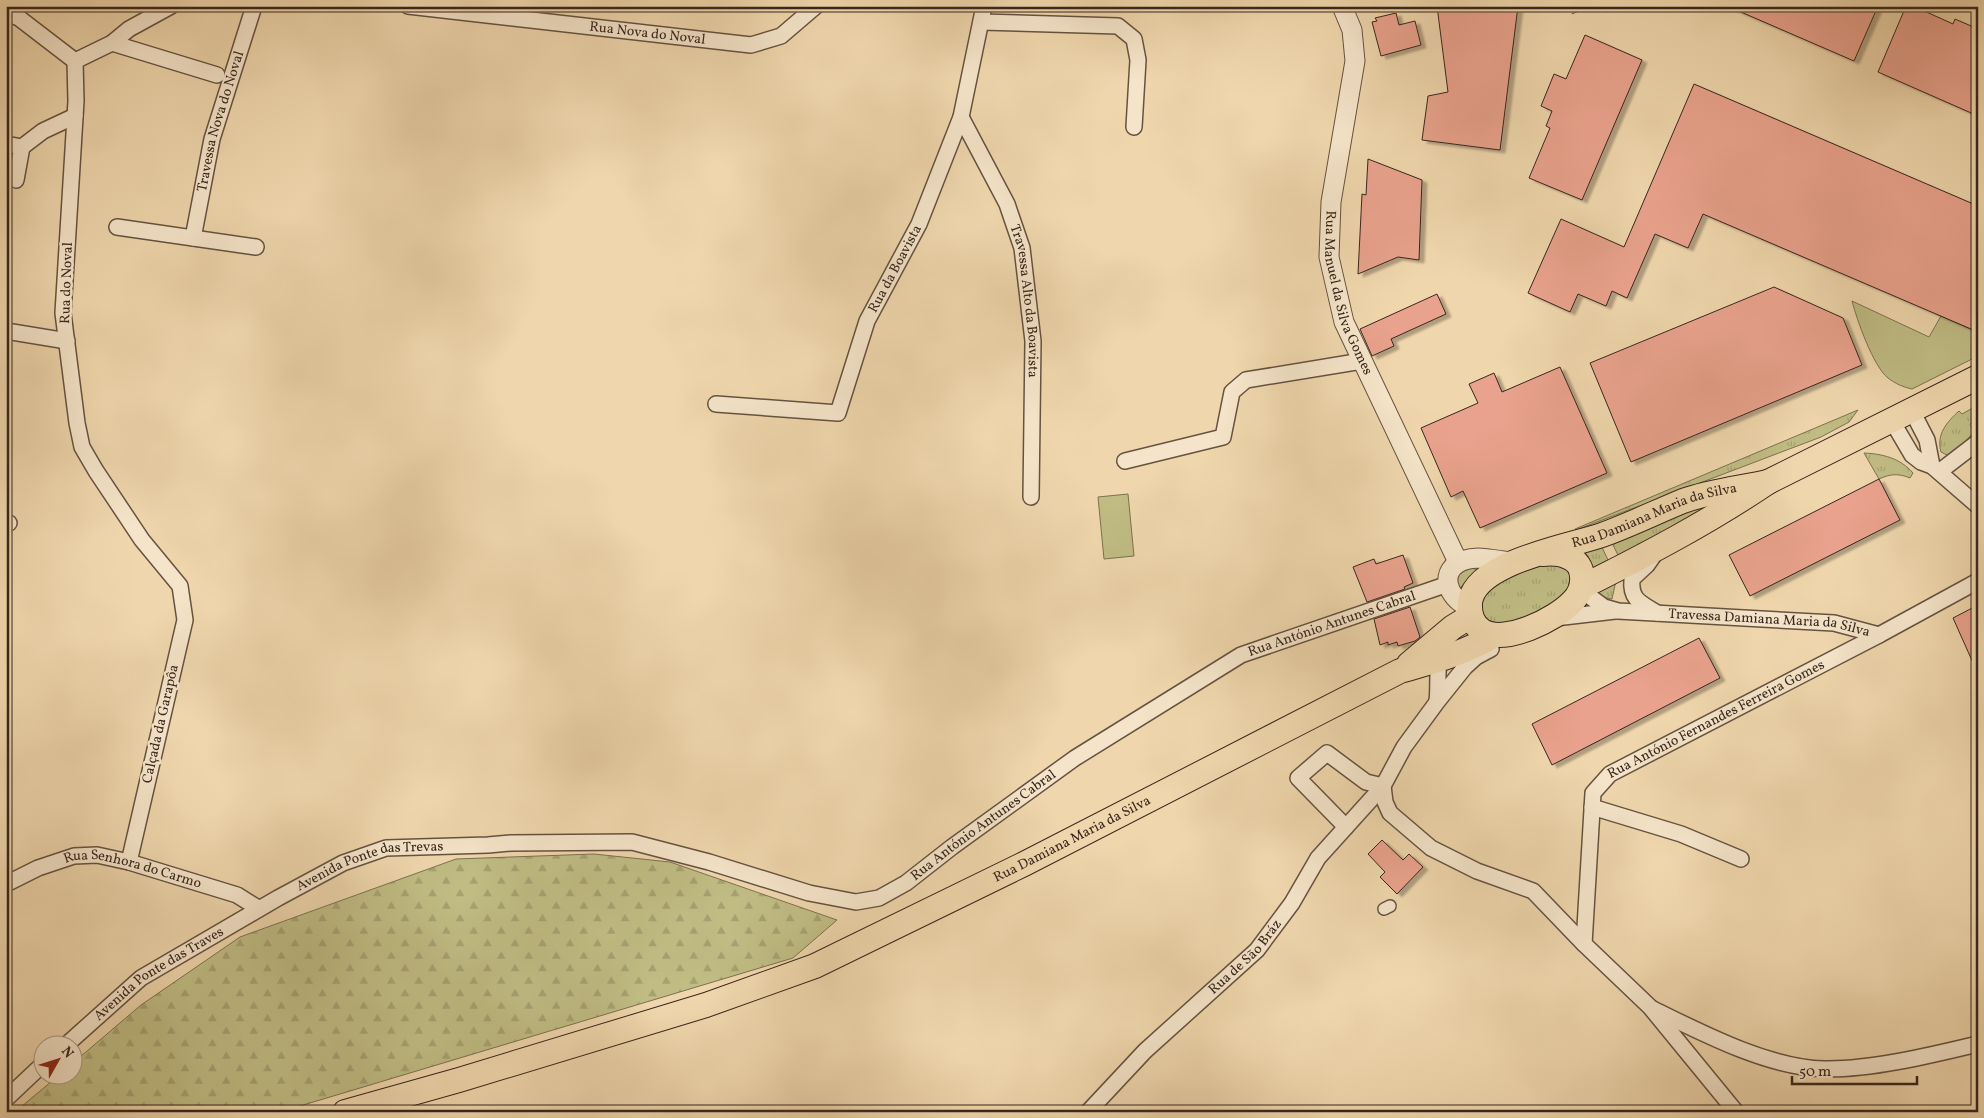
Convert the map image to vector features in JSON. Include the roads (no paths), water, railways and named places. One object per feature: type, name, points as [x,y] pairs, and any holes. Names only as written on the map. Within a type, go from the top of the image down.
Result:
[{"type":"main road","name":"Rua Damiana Maria da Silva","points":[[345,1112],[459,1080],[739,994],[815,966],[1400,671],[1438,660],[1479,645],[1502,634],[1534,626],[1551,618],[1573,602],[1582,589],[1658,549],[1738,503],[1768,482],[1978,377]]},
{"type":"main road","name":"Rua Damiana Maria da Silva","points":[[1400,671],[1459,607],[1470,599],[1477,587],[1498,570],[1512,562],[1603,535],[1685,501],[1768,482]]},
{"type":"main road","name":"Rua Damiana Maria da Silva","points":[[1542,554],[1569,557],[1576,562],[1582,576],[1582,589]]},
{"type":"main road","points":[[1459,607],[1480,630],[1502,634]]},
{"type":"street","points":[[6,13],[19,18],[75,61],[112,43],[129,29],[171,6]]},
{"type":"street","name":"Travessa Nova do Noval","points":[[193,238],[212,139],[254,6]]},
{"type":"street","name":"Rua Nova do Noval","points":[[408,6],[751,45],[781,36],[816,6]]},
{"type":"street","name":"Rua da Boavista","points":[[716,404],[838,413],[867,321],[919,224],[961,116],[984,6]]},
{"type":"street","name":"Rua Manuel da Silva Gomes","points":[[1342,6],[1352,30],[1355,61],[1331,202],[1329,258],[1344,322],[1458,562]]},
{"type":"street","points":[[981,22],[1118,26],[1134,39],[1138,60],[1134,128]]},
{"type":"street","points":[[112,43],[217,75]]},
{"type":"street","name":"Rua do Noval","points":[[75,61],[75,116],[64,313],[76,422],[82,446],[96,471],[142,540],[180,586]]},
{"type":"street","points":[[16,180],[22,147],[42,131],[75,116]]},
{"type":"street","name":"Travessa Alto da Boavista","points":[[961,116],[1007,204],[1022,248],[1033,341],[1031,497]]},
{"type":"street","points":[[6,144],[22,147]]},
{"type":"street","points":[[117,227],[256,247]]},
{"type":"street","points":[[6,331],[67,341]]},
{"type":"street","points":[[1125,461],[1224,437],[1232,392],[1246,380],[1362,361]]},
{"type":"street","points":[[1902,416],[1912,455],[1935,469],[1978,506]]},
{"type":"street","points":[[1902,416],[1927,440],[1935,469]]},
{"type":"street","points":[[1935,469],[1978,442]]},
{"type":"street","name":"Travessa Damiana Maria da Silva","points":[[1658,549],[1648,565],[1632,579],[1631,590],[1636,600],[1658,614]]},
{"type":"street","points":[[1437,702],[1439,683],[1438,660],[1459,607],[1448,573],[1458,562],[1468,559],[1512,562]]},
{"type":"street","name":"Rua António Fernandes Ferreira Gomes","points":[[1584,944],[1593,793],[1610,774],[1879,635],[1978,581]]},
{"type":"street","name":"Calçada da Garapôa","points":[[129,862],[185,620],[180,586]]},
{"type":"street","name":"Travessa Damiana Maria da Silva","points":[[1582,589],[1604,607],[1618,611]]},
{"type":"street","name":"Rua António Antunes Cabral","points":[[488,845],[511,843],[632,842],[709,862],[809,892],[856,902],[879,898],[906,883],[952,847],[1075,758],[1240,655],[1459,607]]},
{"type":"street","name":"Travessa Damiana Maria da Silva","points":[[1551,618],[1618,611],[1711,615],[1834,623],[1879,635]]},
{"type":"street","name":"Rua de São Bráz","points":[[1088,1112],[1144,1051],[1257,950],[1292,903],[1318,858],[1382,786],[1404,747],[1437,702],[1465,667],[1502,634]]},
{"type":"street","points":[[1346,827],[1298,778],[1327,753],[1366,782],[1382,786],[1390,813],[1431,848],[1477,872],[1533,892],[1650,1008],[1732,1107]]},
{"type":"street","points":[[1592,807],[1681,834],[1741,859]]},
{"type":"street","name":"Avenida Ponte das Trevas","points":[[258,908],[343,863],[386,848],[488,845]]},
{"type":"street","name":"Rua Senhora do Carmo","points":[[6,884],[38,868],[74,856],[97,855],[129,862],[237,895],[258,908]]},
{"type":"street","name":"Avenida Ponte das Traves","points":[[76,1036],[141,978],[258,908]]},
{"type":"street","points":[[1650,1008],[1709,1036],[1760,1056],[1823,1069],[1862,1067],[1978,1044]]},
{"type":"street","points":[[6,1099],[32,1074]]}]
